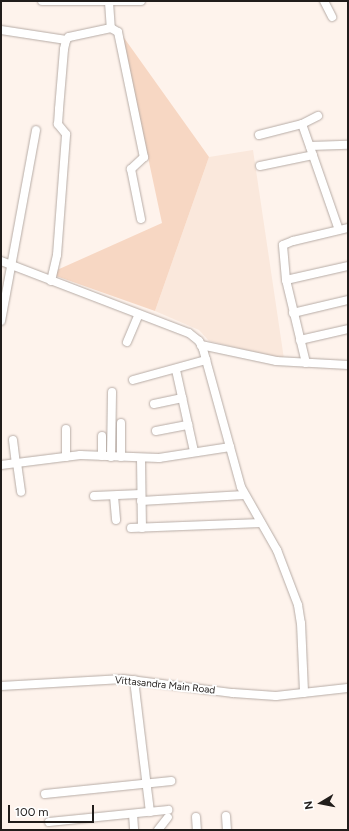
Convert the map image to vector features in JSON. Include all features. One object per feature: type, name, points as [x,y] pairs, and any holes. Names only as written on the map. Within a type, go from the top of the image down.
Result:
[{"type":"street","points":[[42,1],[141,1]]},
{"type":"street","points":[[324,1],[332,17]]},
{"type":"street","points":[[109,2],[111,28]]},
{"type":"street","points":[[1,30],[66,40],[77,35],[111,28],[118,32],[144,157],[130,169],[140,219]]},
{"type":"street","points":[[51,281],[57,255],[66,134],[58,124],[66,40]]},
{"type":"street","points":[[259,135],[302,124],[318,116]]},
{"type":"street","points":[[302,124],[339,230]]},
{"type":"street","points":[[1,321],[36,130]]},
{"type":"street","points":[[310,146],[348,146]]},
{"type":"street","points":[[260,166],[313,155]]},
{"type":"street","points":[[306,364],[286,280],[283,245],[293,241],[348,228]]},
{"type":"street","points":[[1,261],[10,266],[189,334],[201,345],[244,495],[280,556],[298,605],[301,623],[304,693]]},
{"type":"street","points":[[286,280],[348,266]]},
{"type":"street","points":[[293,313],[348,300]]},
{"type":"street","points":[[127,342],[139,314]]},
{"type":"street","points":[[300,340],[348,329]]},
{"type":"street","points":[[201,345],[276,361],[306,364],[348,365]]},
{"type":"street","points":[[133,380],[176,370],[206,360]]},
{"type":"street","points":[[176,370],[194,452]]},
{"type":"street","points":[[112,392],[112,456]]},
{"type":"street","points":[[154,404],[182,398]]},
{"type":"street","points":[[120,423],[120,457]]},
{"type":"street","points":[[156,431],[188,425]]},
{"type":"street","points":[[66,429],[66,456]]},
{"type":"street","points":[[102,436],[102,456]]},
{"type":"street","points":[[13,440],[21,492]]},
{"type":"street","points":[[1,465],[66,456],[159,458],[230,447]]},
{"type":"street","points":[[141,458],[142,528]]},
{"type":"street","points":[[94,496],[141,498],[244,495]]},
{"type":"street","points":[[114,496],[116,520]]},
{"type":"street","points":[[131,528],[261,523]]},
{"type":"street","name":"Vittasandra Main Road","points":[[1,686],[107,679],[134,680],[264,696],[348,688]]},
{"type":"street","points":[[134,680],[150,812]]},
{"type":"street","points":[[45,794],[171,781]]},
{"type":"street","points":[[49,822],[150,812],[168,814],[158,830]]},
{"type":"street","points":[[132,814],[134,830]]},
{"type":"street","points":[[226,816],[227,830]]},
{"type":"street","points":[[196,817],[197,830]]},
{"type":"shaded area","points":[[122,35],[209,157],[155,311],[56,276],[57,270],[162,223]]},
{"type":"shaded area","points":[[253,150],[284,359],[209,341],[199,330],[155,311],[209,157]]}]
